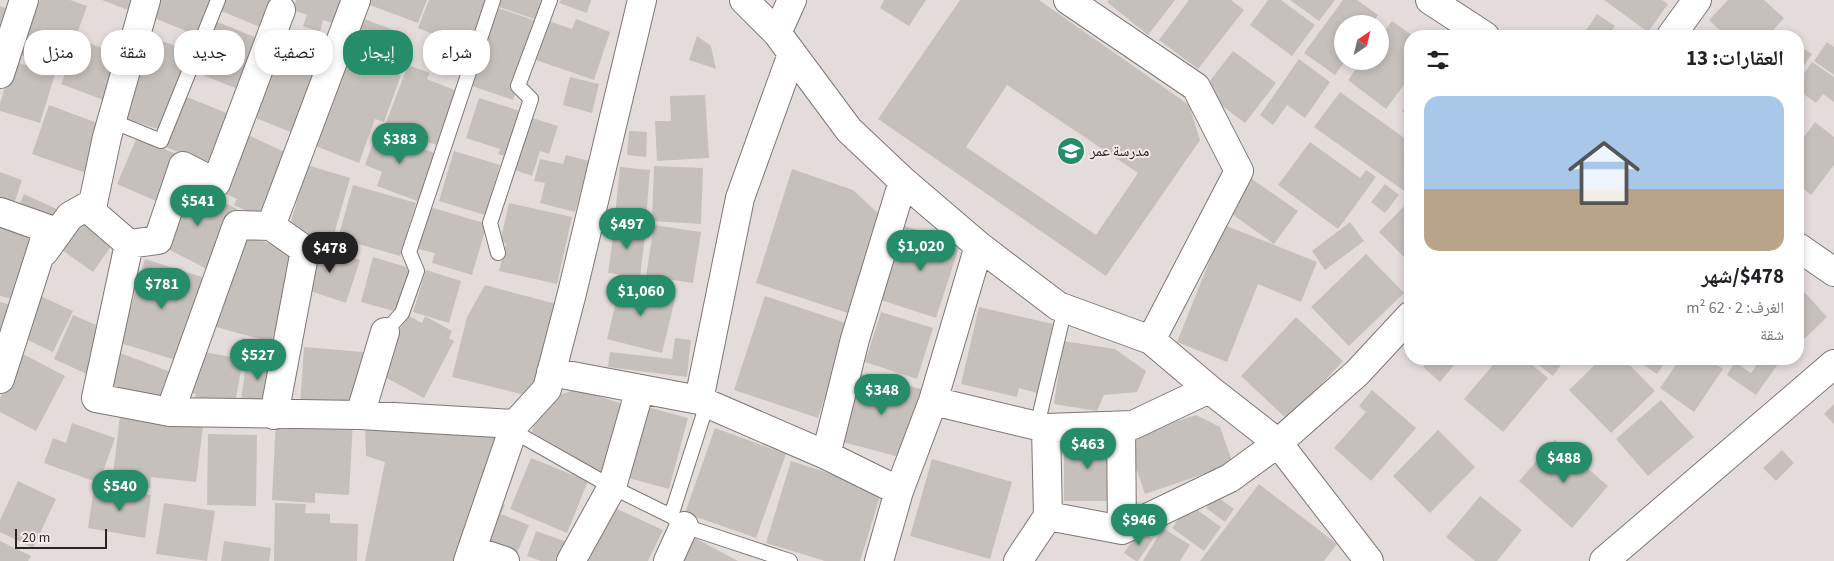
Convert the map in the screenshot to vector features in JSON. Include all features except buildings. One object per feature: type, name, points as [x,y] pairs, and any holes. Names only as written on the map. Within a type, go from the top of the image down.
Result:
[{"type":"street","points":[[0,74],[24,0]]},
{"type":"street","points":[[146,0],[112,121],[93,203],[93,213],[129,244],[158,240],[183,166],[216,183],[283,5]]},
{"type":"street","points":[[271,226],[356,0]]},
{"type":"street","points":[[505,561],[470,556],[514,428],[547,389],[572,293],[642,0]]},
{"type":"street","points":[[744,0],[785,43],[849,130],[903,181],[980,246],[1058,306],[1151,340],[1278,443],[1369,561]]},
{"type":"street","points":[[703,402],[740,198],[785,43],[792,0]]},
{"type":"street","points":[[1068,0],[1196,87],[1239,170],[1151,340]]},
{"type":"street","points":[[1430,0],[1477,30]]},
{"type":"street","points":[[1675,30],[1697,0]]},
{"type":"street","points":[[826,455],[855,339],[903,181]]},
{"type":"street","points":[[37,262],[70,216],[93,203]]},
{"type":"street","points":[[0,212],[48,229],[0,379]]},
{"type":"street","points":[[170,412],[237,225],[271,226],[305,250],[274,414]]},
{"type":"street","points":[[129,244],[96,398],[170,412],[360,415],[514,428]]},
{"type":"street","points":[[879,561],[899,490],[933,401],[980,246]]},
{"type":"street","points":[[1804,251],[1834,272]]},
{"type":"street","points":[[1048,516],[1122,530],[1230,478],[1278,443],[1357,373],[1404,322]]},
{"type":"street","points":[[360,415],[385,332]]},
{"type":"street","points":[[1604,561],[1834,364]]},
{"type":"street","points":[[551,372],[703,402],[826,455],[899,490]]},
{"type":"street","points":[[571,561],[612,487],[640,389]]},
{"type":"street","points":[[933,401],[1042,427],[1121,426],[1133,425],[1210,389]]},
{"type":"street","points":[[1121,426],[1122,530]]},
{"type":"street","points":[[1018,561],[1048,516],[1042,427]]},
{"type":"street","points":[[668,561],[678,521]]},
{"type":"lane","points":[[112,121],[161,140],[218,0]]},
{"type":"lane","points":[[385,332],[402,313],[417,271],[409,252],[493,0]]},
{"type":"lane","points":[[498,253],[490,223],[531,98],[518,86],[550,0]]},
{"type":"lane","points":[[1042,427],[1064,308]]},
{"type":"lane","points":[[678,521],[703,402]]},
{"type":"lane","points":[[514,428],[612,487],[678,521],[790,561]]},
{"type":"place","name":"مدرسة عمر","points":[[1071,151]]}]
